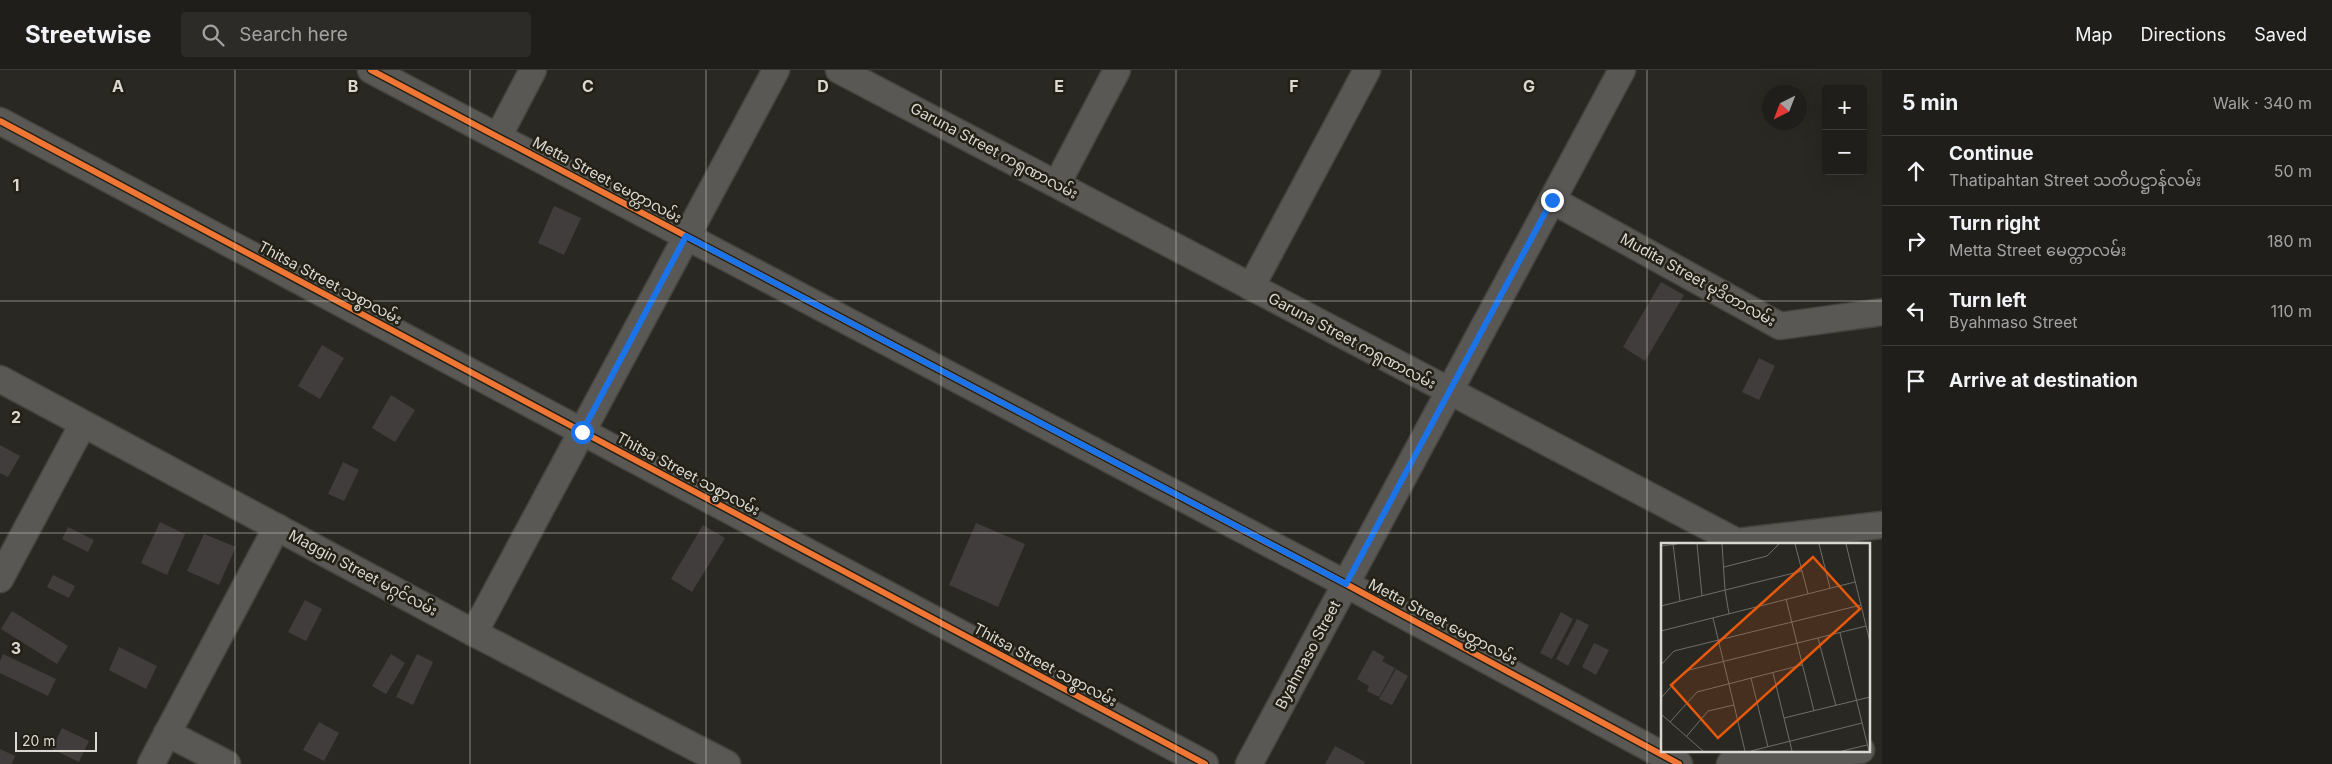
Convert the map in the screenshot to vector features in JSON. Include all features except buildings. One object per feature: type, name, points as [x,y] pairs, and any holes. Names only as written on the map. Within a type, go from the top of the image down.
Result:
[{"type":"street","name":"Metta Street မေတ္တာလမ်း","points":[[371,70],[1346,584],[1679,764]]},
{"type":"street","points":[[498,137],[533,70]]},
{"type":"street","points":[[474,633],[776,70]]},
{"type":"street","name":"Garuna Street ကရုဏာလမ်း","points":[[838,70],[1737,542],[1882,525]]},
{"type":"street","points":[[1057,184],[1118,70]]},
{"type":"street","points":[[1251,287],[1367,70]]},
{"type":"street","name":"Byahmaso Street","points":[[1249,764],[1622,70]]},
{"type":"street","name":"Thitsa Street သစ္စာလမ်း","points":[[0,121],[1205,764]]},
{"type":"street","name":"Mudita Street မုဒိတာလမ်း","points":[[1552,200],[1780,326],[1882,312]]},
{"type":"street","name":"Maggin Street မဂ္ဂင်လမ်း","points":[[0,380],[474,633],[727,764]]},
{"type":"street","points":[[0,580],[83,424]]},
{"type":"street","points":[[151,764],[277,527]]},
{"type":"street","points":[[167,732],[227,764]]},
{"type":"street","points":[[1730,764],[1842,752]]},
{"type":"cycle path","points":[[371,70],[1346,584],[1679,764]]},
{"type":"cycle path","points":[[0,121],[1205,764]]},
{"type":"route","points":[[582,432],[686,236],[1346,584],[1552,200]]}]
